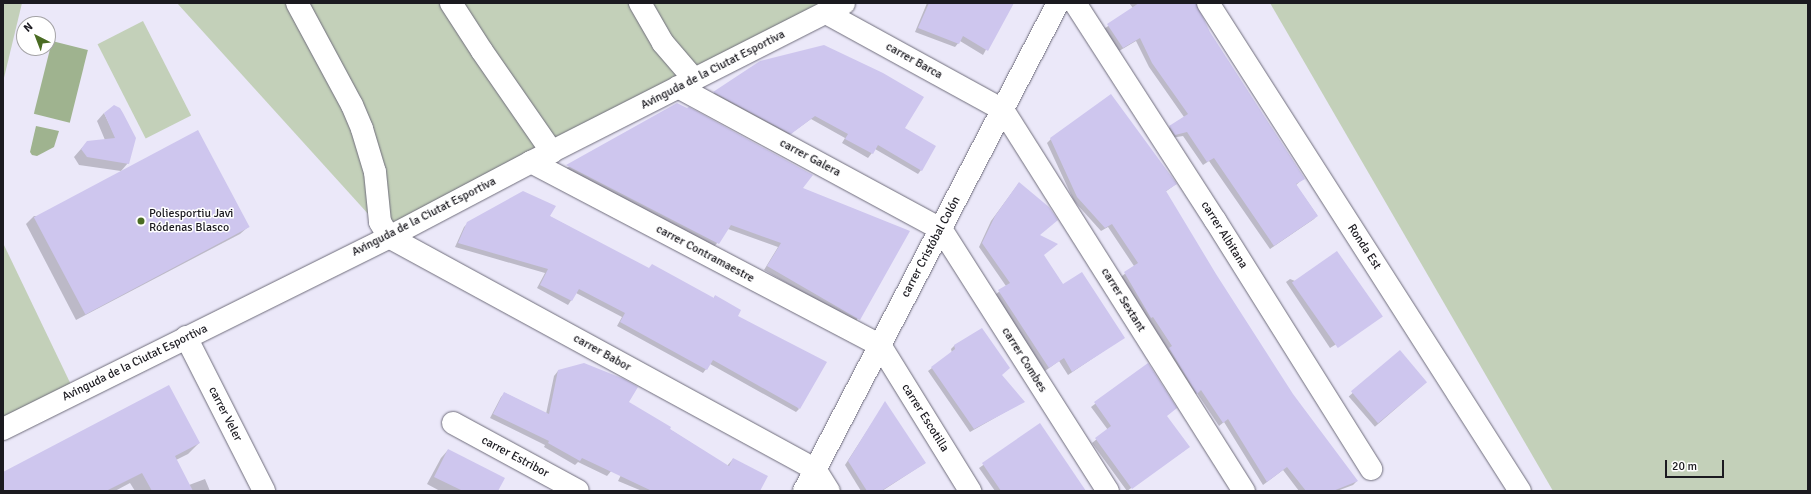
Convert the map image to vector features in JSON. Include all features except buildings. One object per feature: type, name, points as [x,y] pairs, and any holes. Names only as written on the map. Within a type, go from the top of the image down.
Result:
[{"type":"street","points":[[297,3],[352,105],[362,129],[375,172],[380,222],[388,237]]},
{"type":"street","points":[[451,3],[482,51],[552,152]]},
{"type":"street","points":[[640,3],[686,83]]},
{"type":"street","name":"carrer Cristóbal Colón","points":[[804,491],[1058,3]]},
{"type":"street","name":"carrer Albitana","points":[[1075,3],[1215,220],[1371,469]]},
{"type":"street","name":"Ronda Est","points":[[1208,3],[1520,491]]},
{"type":"street","name":"Avinguda de la Ciutat Esportiva","points":[[3,428],[388,237],[531,162],[835,8]]},
{"type":"street","name":"carrer Barca","points":[[835,8],[1002,110]]},
{"type":"street","name":"carrer Galera","points":[[686,83],[941,229]]},
{"type":"street","name":"carrer Sextant","points":[[1002,110],[1244,491]]},
{"type":"street","name":"carrer Contramaestre","points":[[531,162],[880,345]]},
{"type":"street","name":"carrer Combes","points":[[941,229],[1108,491]]},
{"type":"street","name":"carrer Babor","points":[[388,237],[815,469]]},
{"type":"street","name":"carrer Veler","points":[[186,337],[264,491]]},
{"type":"street","name":"carrer Escotilla","points":[[880,345],[970,491]]},
{"type":"street","name":"carrer Estribor","points":[[453,423],[578,491]]},
{"type":"street","points":[[815,469],[829,491]]},
{"type":"shaded area","points":[[3,3],[22,3],[19,16],[16,16],[16,28],[3,82]]},
{"type":"shaded area","points":[[177,3],[826,3],[389,237]]},
{"type":"shaded area","points":[[1270,3],[1808,3],[1808,491],[1553,491]]},
{"type":"shaded area","points":[[143,21],[191,115],[146,139],[98,44]]},
{"type":"shaded area","points":[[56,42],[88,50],[70,123],[34,114],[48,56],[56,56]]},
{"type":"shaded area","points":[[36,126],[59,131],[54,147],[37,156],[32,155],[30,152]]},
{"type":"shaded area","points":[[3,243],[75,393],[3,429]]},
{"type":"place","name":"Poliesportiu Javi Ródenas Blasco","points":[[141,221]]}]
